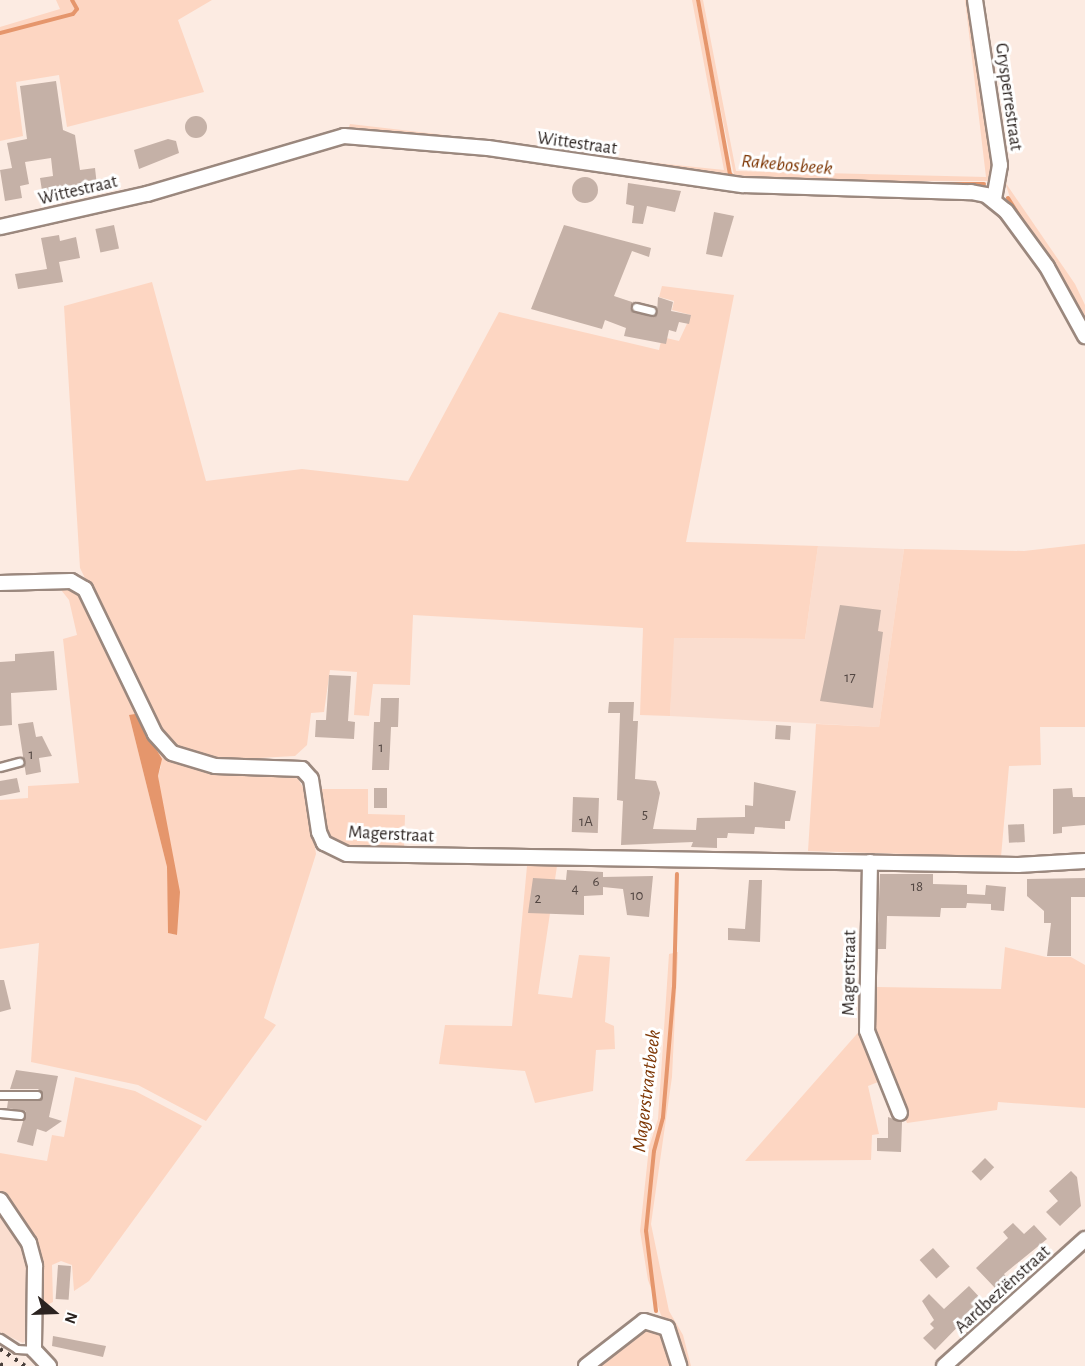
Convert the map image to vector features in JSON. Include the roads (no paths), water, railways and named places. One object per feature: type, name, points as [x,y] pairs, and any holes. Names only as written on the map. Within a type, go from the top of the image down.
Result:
[{"type":"street","name":"Grysperrestraat","points":[[975,0],[1000,165],[994,200]]},
{"type":"street","name":"Wittestraat","points":[[0,226],[147,194],[344,136],[488,148],[743,185],[950,190],[994,200]]},
{"type":"street","points":[[994,200],[1047,267],[1085,336]]},
{"type":"street","name":"Magerstraat","points":[[0,583],[71,581],[85,589],[155,734],[172,753],[215,766],[302,769],[311,779],[318,832],[324,843],[347,854],[870,862],[1085,861]]},
{"type":"street","name":"Magerstraat","points":[[870,862],[867,1031],[900,1113]]},
{"type":"street","points":[[0,1200],[28,1243],[35,1266],[34,1350],[49,1366]]},
{"type":"street","name":"Aardbeziënstraat","points":[[944,1366],[1085,1239]]},
{"type":"street","points":[[586,1366],[644,1321],[667,1328],[679,1366]]},
{"type":"lane","points":[[636,307],[652,311]]},
{"type":"lane","points":[[0,767],[19,762]]},
{"type":"lane","points":[[0,1095],[37,1095]]},
{"type":"lane","points":[[0,1113],[20,1115]]},
{"type":"lane","points":[[0,1338],[17,1349],[34,1350]]},
{"type":"waterway","name":"Rakebosbeek","points":[[0,33],[73,14],[77,9],[72,0]]},
{"type":"waterway","name":"Rakebosbeek","points":[[698,0],[730,174],[735,178]]},
{"type":"waterway","name":"Rakebosbeek","points":[[940,184],[984,184]]},
{"type":"waterway","name":"Rakebosbeek","points":[[1008,198],[1027,229]]},
{"type":"waterway","name":"Rakebosbeek","points":[[1057,272],[1085,321]]},
{"type":"waterway","name":"Magerstraatbeek","points":[[656,1311],[646,1231],[654,1151],[663,1117],[674,987],[677,874]]},
{"type":"railway","points":[[0,1349],[25,1366]]},
{"type":"railway","points":[[0,1364],[5,1366]]}]
